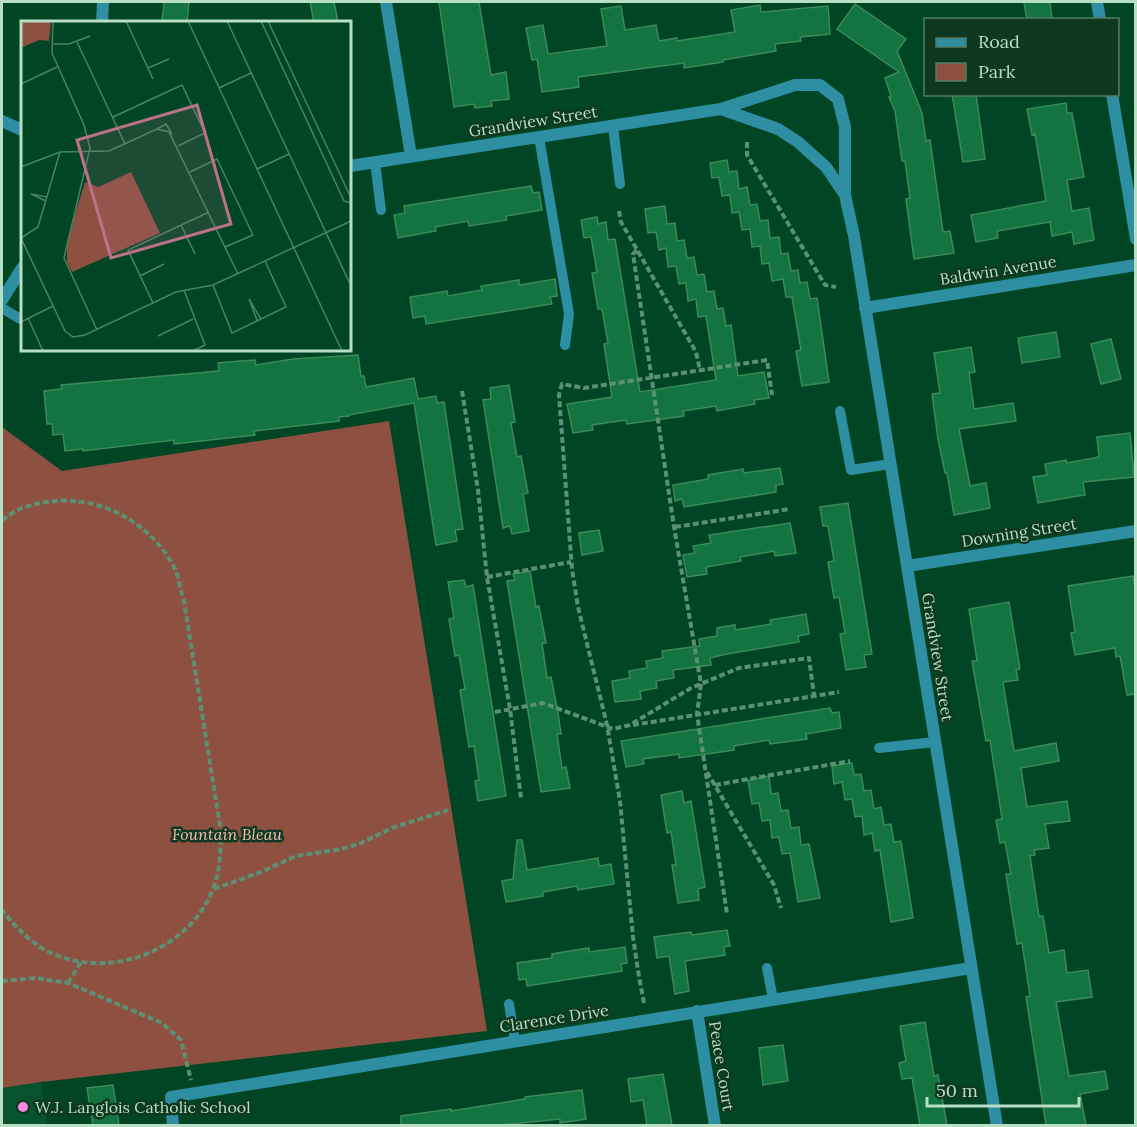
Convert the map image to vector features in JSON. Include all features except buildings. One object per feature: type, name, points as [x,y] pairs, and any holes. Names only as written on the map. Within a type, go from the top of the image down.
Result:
[{"type":"street","points":[[102,21],[103,2]]},
{"type":"street","points":[[386,2],[411,156]]},
{"type":"street","points":[[1097,2],[1100,18]]},
{"type":"street","name":"Grandview Street","points":[[351,166],[721,109],[795,85],[820,85],[838,99],[845,127],[845,195],[854,236],[997,1125]]},
{"type":"street","points":[[1112,96],[1136,239]]},
{"type":"street","name":"Grandview Street","points":[[721,109],[778,129],[798,142],[826,167],[845,195]]},
{"type":"street","points":[[2,121],[21,130]]},
{"type":"street","name":"Baldwin Avenue","points":[[865,308],[1136,265]]},
{"type":"street","points":[[2,300],[21,270]]},
{"type":"street","name":"Downing Street","points":[[907,566],[1136,531]]},
{"type":"street","name":"Clarence Drive","points":[[173,1125],[171,1097],[971,968]]},
{"type":"street","name":"Peace Court","points":[[697,1011],[715,1125]]},
{"type":"lane","points":[[613,126],[620,184]]},
{"type":"lane","points":[[539,137],[569,314],[566,345]]},
{"type":"lane","points":[[375,162],[381,210]]},
{"type":"lane","points":[[2,308],[21,319]]},
{"type":"lane","points":[[840,411],[851,470],[891,464]]},
{"type":"lane","points":[[879,748],[935,742]]},
{"type":"lane","points":[[767,968],[773,999]]},
{"type":"lane","points":[[509,1004],[515,1041]]},
{"type":"path","points":[[747,142],[747,155],[825,285],[836,286]]},
{"type":"path","points":[[619,211],[621,222],[696,352],[700,370]]},
{"type":"path","points":[[637,250],[633,254],[674,527],[701,684],[697,714],[727,914]]},
{"type":"path","points":[[645,1003],[634,947],[620,801],[607,725],[578,607],[571,562],[559,395],[562,384],[584,388],[767,360],[772,395]]},
{"type":"path","points":[[462,391],[478,490],[487,577],[510,709],[521,798]]},
{"type":"path","points":[[2,520],[21,509],[56,500],[92,503],[125,516],[154,538],[174,567],[184,601],[220,826],[221,858],[213,889],[197,918],[173,940],[145,956],[113,963],[81,962],[50,952],[22,934],[2,910]]},
{"type":"path","points":[[674,527],[790,509]]},
{"type":"path","points":[[487,577],[571,562]]},
{"type":"path","points":[[630,725],[701,684],[739,668],[808,658],[814,695]]},
{"type":"path","points":[[495,711],[543,703],[613,729],[839,692]]},
{"type":"path","points":[[715,785],[849,761]]},
{"type":"path","points":[[705,768],[774,885],[781,908]]},
{"type":"path","points":[[213,889],[261,872],[296,856],[342,849],[361,843],[392,828],[448,810]]},
{"type":"path","points":[[68,983],[81,962]]},
{"type":"path","points":[[2,981],[36,978],[68,983],[162,1023],[181,1040],[189,1071]]},
{"type":"shaded area","name":"W.J. Langlois Catholic School","points":[[41,1082],[47,1125],[2,1126],[2,1088]]},
{"type":"green space","name":"Fountain Bleau","points":[[389,421],[487,1031],[2,1088],[2,427],[62,471]]},
{"type":"place","name":"W.J. Langlois Catholic School","points":[[23,1107]]}]
